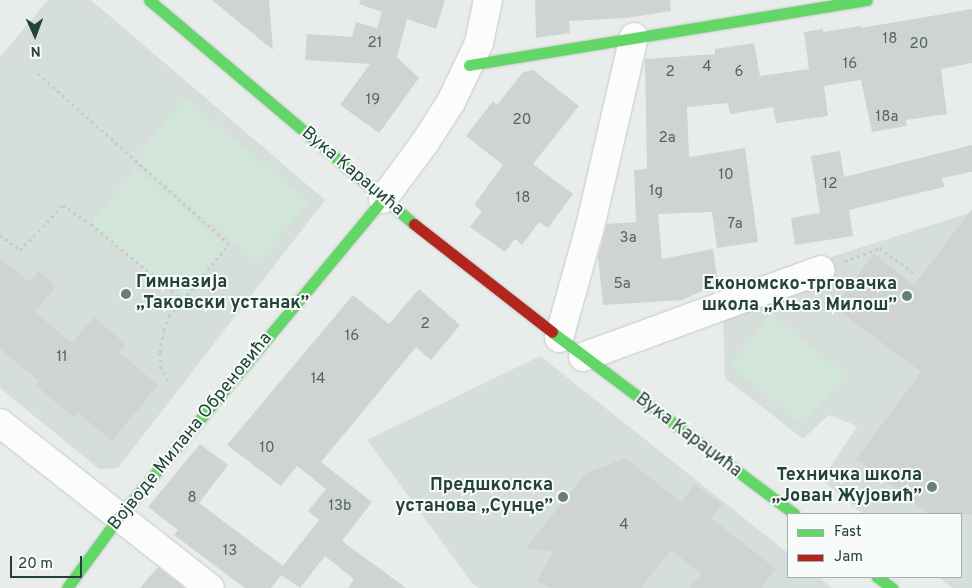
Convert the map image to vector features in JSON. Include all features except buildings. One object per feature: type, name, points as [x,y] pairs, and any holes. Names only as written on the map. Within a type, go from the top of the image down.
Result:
[{"type":"street","name":"Вука Караџића","points":[[149,0],[383,199],[559,338],[793,513]]},
{"type":"street","name":"Војводе Милана Обреновића","points":[[67,588],[119,518],[383,199],[437,125],[452,102],[479,43],[488,0]]},
{"type":"street","points":[[469,65],[867,0]]},
{"type":"street","points":[[559,338],[590,227],[634,37]]},
{"type":"street","points":[[584,357],[821,270]]},
{"type":"street","points":[[0,423],[210,588]]},
{"type":"street","points":[[878,578],[892,588]]},
{"type":"path","points":[[38,73],[229,244],[169,316],[160,352],[161,368],[168,380]]},
{"type":"path","points":[[0,235],[20,250],[63,205],[91,224],[183,300]]},
{"type":"path","points":[[821,270],[880,248],[915,274]]},
{"type":"shaded area","name":"Гимназија „Таковски устанак”","points":[[48,0],[91,0],[325,200],[118,468],[99,469],[0,388],[0,57]]},
{"type":"shaded area","points":[[972,212],[972,588],[952,588],[939,578],[962,578],[962,513],[862,513],[822,480],[857,426],[829,415],[803,439],[725,378],[723,317],[831,277],[831,257]]},
{"type":"shaded area","name":"Предшколска установа „Сунце”","points":[[540,356],[787,552],[787,578],[819,578],[832,588],[479,588],[473,584],[367,440]]},
{"type":"green space","points":[[185,98],[308,201],[258,262],[134,159]]},
{"type":"green space","points":[[136,169],[227,245],[182,300],[90,223]]},
{"type":"green space","points":[[772,314],[845,375],[802,426],[730,365]]},
{"type":"traffic: fast","points":[[149,0],[414,224]]},
{"type":"traffic: fast","points":[[469,65],[867,0]]},
{"type":"traffic: fast","points":[[67,588],[119,517],[383,199]]},
{"type":"traffic: fast","points":[[552,332],[793,513]]},
{"type":"traffic: fast","points":[[878,578],[892,588]]},
{"type":"traffic: jam","points":[[414,224],[552,332]]},
{"type":"place","name":"Гимназија „Таковски устанак”","points":[[126,294]]},
{"type":"place","name":"Економско-трговачка школа „Књаз Милош”","points":[[907,296]]},
{"type":"place","name":"Техничка школа „Јован Жујовић”","points":[[932,487]]},
{"type":"place","name":"Предшколска установа „Сунце”","points":[[563,497]]}]
